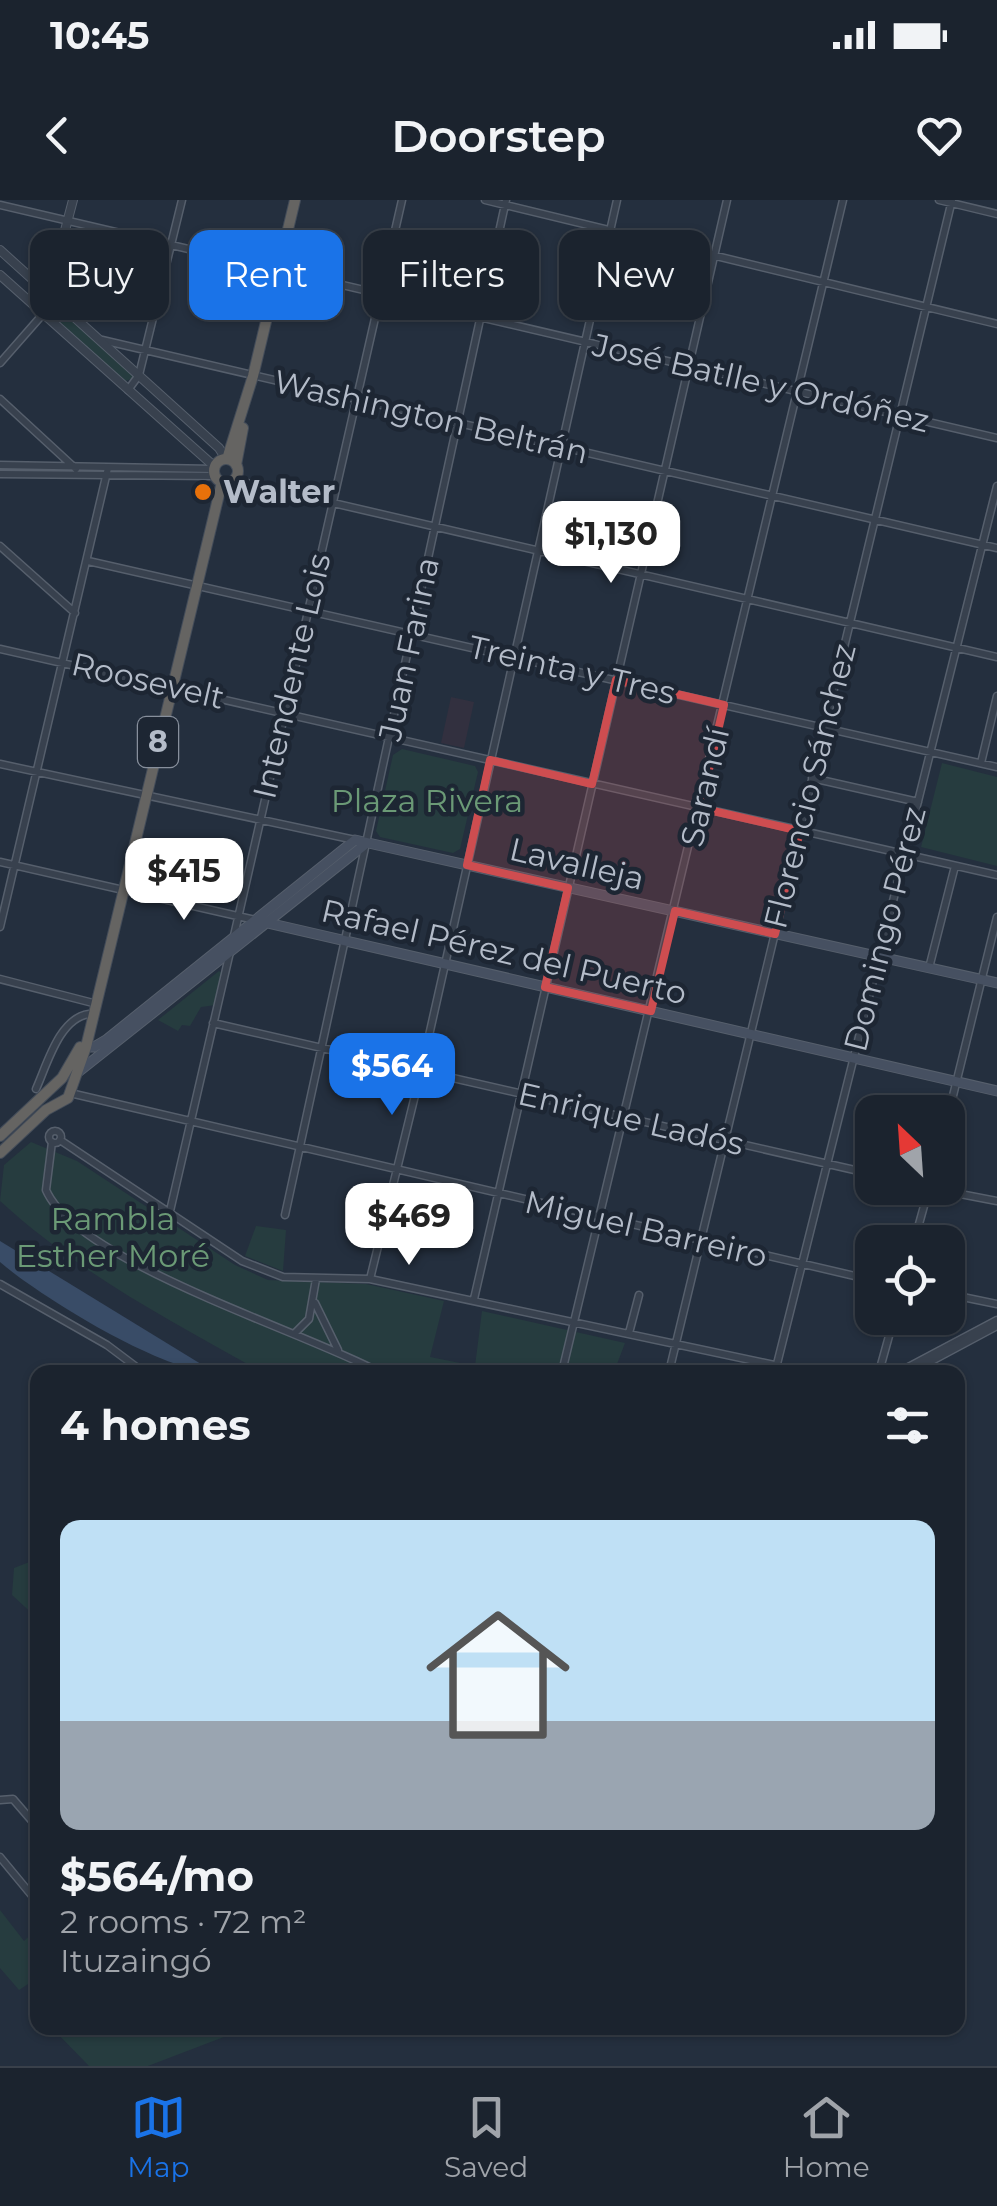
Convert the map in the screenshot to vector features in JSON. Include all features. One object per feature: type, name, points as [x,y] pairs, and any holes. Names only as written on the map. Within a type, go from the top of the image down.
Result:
[{"type":"highway","name":"8","points":[[288,230],[296,200]]},
{"type":"highway","name":"8","points":[[0,1136],[58,1102],[69,1092],[77,1074],[220,475],[230,462],[266,320]]},
{"type":"highway","points":[[220,475],[230,462]]},
{"type":"highway","name":"8","points":[[0,1153],[83,1047]]},
{"type":"highway","points":[[53,1087],[69,1092]]},
{"type":"highway","points":[[53,1087],[58,1102]]},
{"type":"main road","name":"Lavalleja","points":[[355,840],[997,983]]},
{"type":"main road","points":[[83,1047],[99,1044],[127,1028],[230,951],[355,840]]},
{"type":"main road","points":[[77,1074],[233,937],[367,843]]},
{"type":"main road","name":"Rafael Pérez del Puerto","points":[[260,921],[997,1091]]},
{"type":"street","points":[[66,230],[73,200]]},
{"type":"street","points":[[128,390],[139,375],[182,200]]},
{"type":"street","name":"Intendente Lois","points":[[395,230],[402,200]]},
{"type":"street","points":[[485,200],[610,230],[617,200]]},
{"type":"street","points":[[474,1299],[727,200]]},
{"type":"street","name":"Sarandí","points":[[564,1365],[578,1322],[843,200]]},
{"type":"street","points":[[939,200],[997,214]]},
{"type":"street","name":"Florencio Sánchez","points":[[671,1365],[952,202]]},
{"type":"street","name":"Juan Farina","points":[[500,230],[506,203]]},
{"type":"street","name":"José Batlle y Ordóñez","points":[[0,205],[189,250]]},
{"type":"street","points":[[0,250],[30,277]]},
{"type":"street","points":[[710,255],[997,324]]},
{"type":"street","points":[[0,275],[30,302]]},
{"type":"street","points":[[0,364],[38,320]]},
{"type":"street","points":[[50,320],[220,475]]},
{"type":"street","points":[[78,320],[230,462]]},
{"type":"street","name":"Intendente Lois","points":[[170,1211],[374,320]]},
{"type":"street","name":"Juan Farina","points":[[285,1215],[481,320]]},
{"type":"street","name":"José Batlle y Ordóñez","points":[[490,320],[997,438]]},
{"type":"street","points":[[370,1279],[422,1070],[590,320]]},
{"type":"street","name":"Washington Beltrán","points":[[99,339],[997,548]]},
{"type":"street","points":[[0,399],[76,471]]},
{"type":"street","points":[[0,465],[220,475],[997,657]]},
{"type":"street","points":[[0,474],[76,471]]},
{"type":"street","points":[[0,927],[108,472]]},
{"type":"street","name":"Domingo Pérez","points":[[777,1365],[997,486]]},
{"type":"street","points":[[0,546],[75,614]]},
{"type":"street","name":"Treinta y Tres","points":[[88,561],[997,767]]},
{"type":"street","name":"Roosevelt","points":[[0,649],[997,875]]},
{"type":"street","points":[[981,763],[997,696]]},
{"type":"street","name":"Lavalleja","points":[[0,764],[355,840]]},
{"type":"street","points":[[812,778],[918,802]]},
{"type":"street","name":"Rafael Pérez del Puerto","points":[[0,862],[260,921]]},
{"type":"street","points":[[929,968],[955,866]]},
{"type":"street","points":[[954,1095],[997,917]]},
{"type":"street","points":[[0,980],[91,1008]]},
{"type":"street","points":[[36,1089],[66,1030],[91,1008]]},
{"type":"street","name":"Enrique Ladós","points":[[214,1023],[855,1170]]},
{"type":"street","name":"Miguel Barreiro","points":[[69,1092],[299,1150],[855,1276]]},
{"type":"street","points":[[365,1365],[121,1258],[77,1230],[46,1190],[56,1141],[242,1260],[283,1277],[370,1279],[760,1365]]},
{"type":"street","points":[[965,1195],[997,1201]]},
{"type":"street","points":[[294,1333],[309,1319],[316,1279]]},
{"type":"street","points":[[0,1284],[107,1345],[133,1365]]},
{"type":"street","points":[[629,1334],[639,1295]]},
{"type":"street","points":[[965,1297],[997,1304]]},
{"type":"street","points":[[314,1302],[339,1351]]},
{"type":"street","points":[[913,1365],[997,1323]]},
{"type":"street","points":[[923,1365],[997,1323]]},
{"type":"street","points":[[882,1365],[890,1335]]},
{"type":"street","points":[[0,1800],[13,1799],[30,1819]]},
{"type":"street","points":[[0,1857],[30,1893]]},
{"type":"highlighted area","points":[[616,680],[724,705],[700,808],[800,831],[775,934],[675,911],[651,1011],[545,987],[568,888],[467,865],[490,760],[592,784]]},
{"type":"shaded area","points":[[451,697],[474,702],[464,748],[441,743]]},
{"type":"green space","points":[[58,320],[71,320],[133,373],[132,379],[125,381]]},
{"type":"green space","name":"Plaza Rivera","points":[[402,749],[475,766],[478,772],[460,849],[453,853],[380,837],[376,831],[393,755]]},
{"type":"green space","points":[[942,763],[997,777],[997,866],[921,847]]},
{"type":"green space","points":[[219,971],[223,974],[216,1005],[201,1007],[190,1026],[182,1025],[178,1031],[158,1020]]},
{"type":"green space","name":"Rambla Esther Moré","points":[[31,1142],[77,1161],[235,1265],[268,1280],[366,1284],[444,1301],[430,1357],[470,1365],[250,1365],[159,1314],[30,1227],[0,1201],[4,1165]]},
{"type":"green space","points":[[256,1226],[286,1230],[283,1271],[245,1256]]},
{"type":"green space","name":"Rambla Esther Moré","points":[[482,1311],[625,1343],[617,1365],[475,1365]]},
{"type":"green space","points":[[30,1562],[30,1612],[12,1595],[14,1568]]},
{"type":"green space","points":[[0,1910],[24,1941],[30,1935],[30,1983],[19,1990],[0,1968]]},
{"type":"green space","points":[[59,2035],[229,2035],[148,2066],[89,2066]]},
{"type":"water","points":[[0,1241],[203,1365],[180,1365],[135,1347],[43,1294],[0,1262]]},
{"type":"place","name":"Walter","points":[[203,492]]}]
